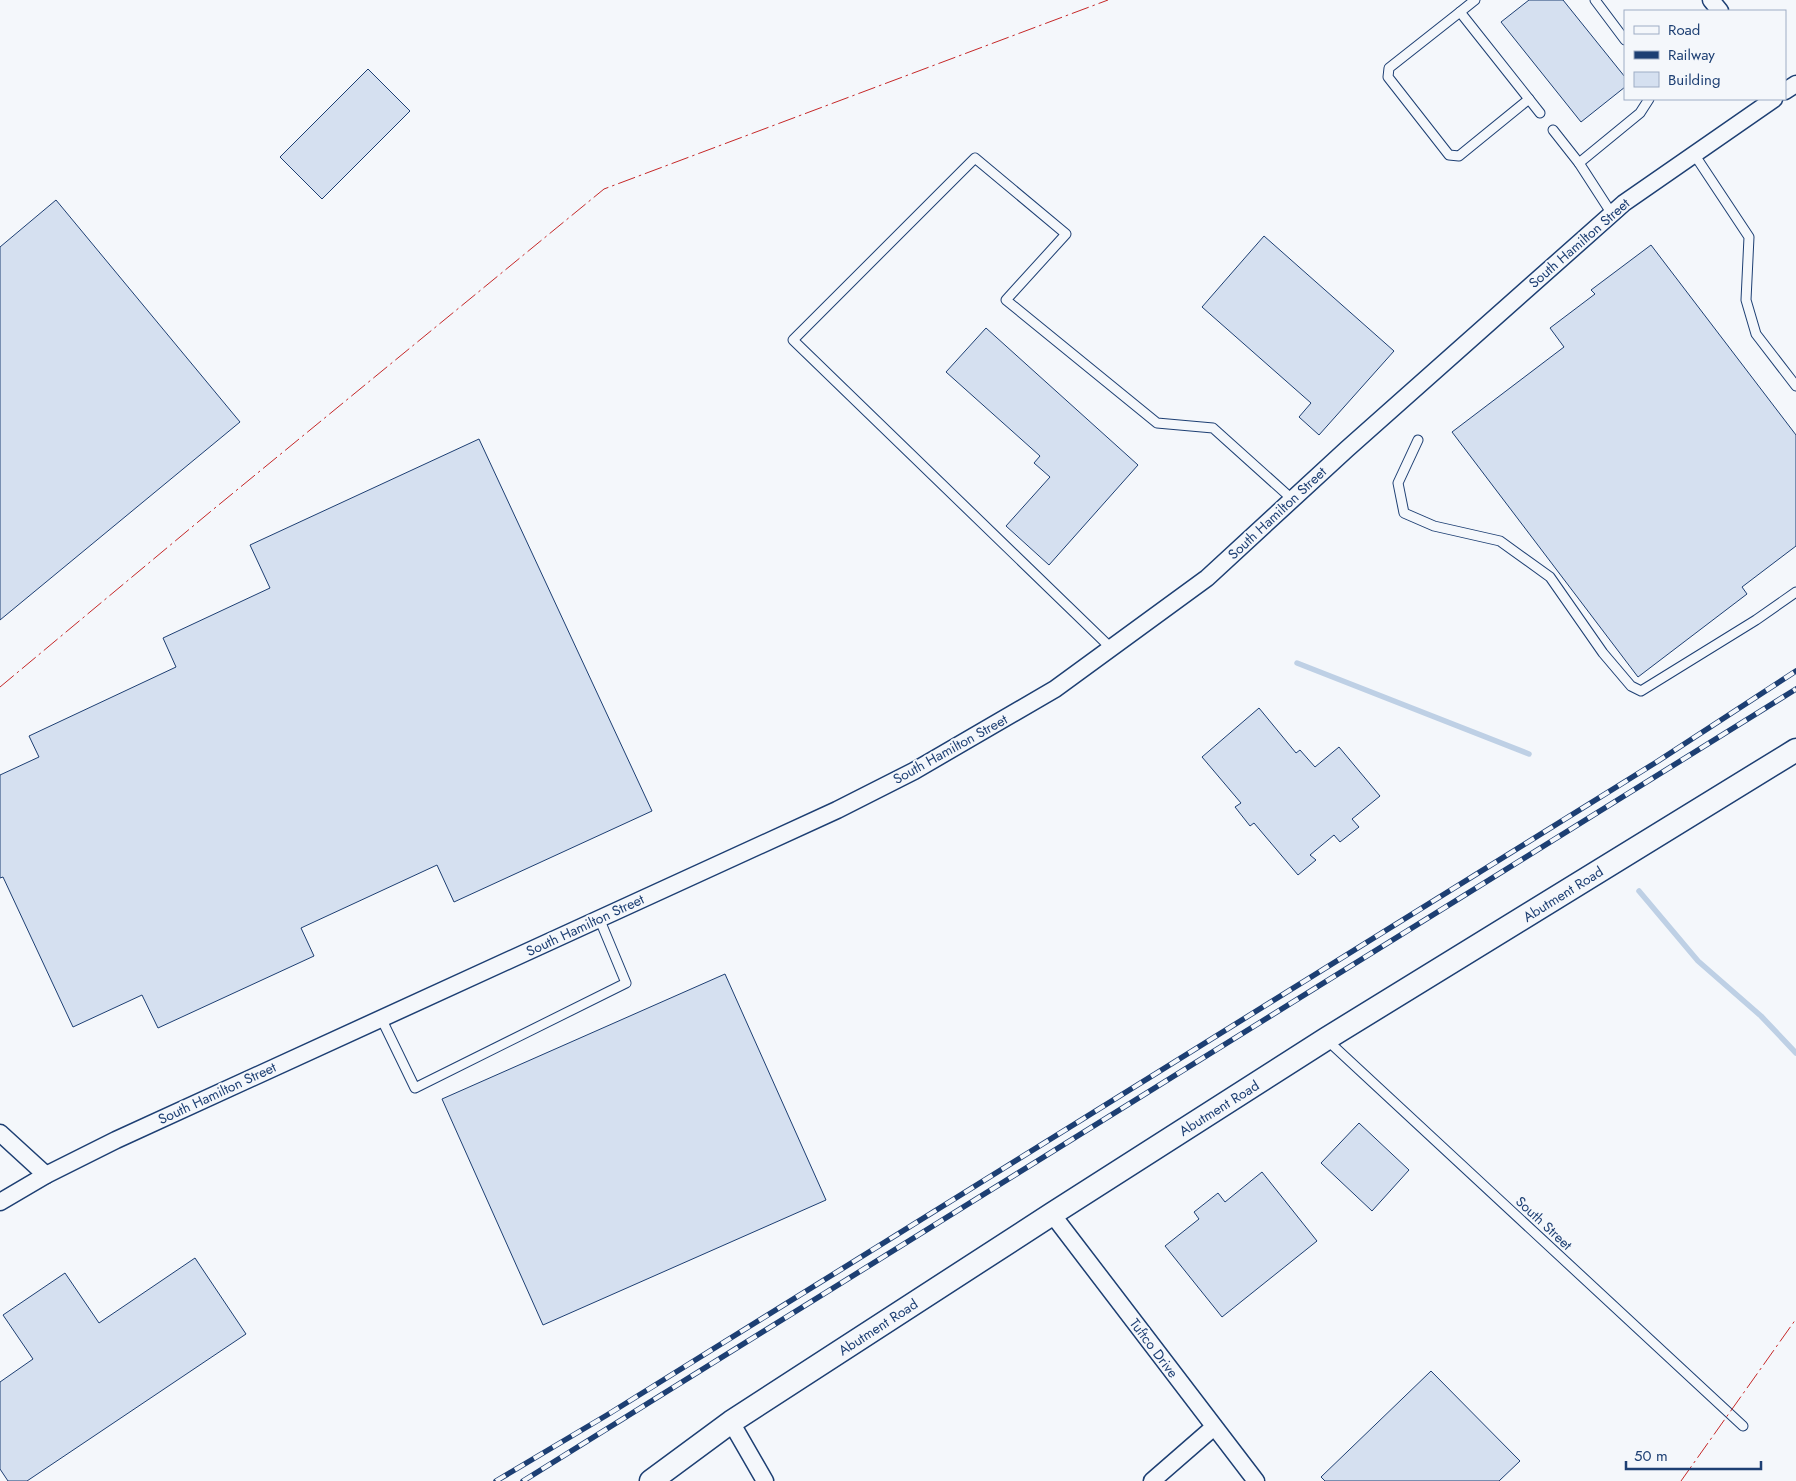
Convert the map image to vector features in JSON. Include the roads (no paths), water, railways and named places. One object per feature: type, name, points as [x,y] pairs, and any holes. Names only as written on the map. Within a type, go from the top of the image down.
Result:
[{"type":"main road","name":"Abutment Road","points":[[651,1481],[731,1422],[1326,1039],[1796,750]]},
{"type":"street","points":[[1711,0],[1719,10]]},
{"type":"street","name":"South Hamilton Street","points":[[0,1202],[46,1175],[116,1140],[837,810],[914,771],[1055,689],[1207,578],[1292,499],[1624,203],[1773,100]]},
{"type":"street","points":[[0,1132],[46,1175]]},
{"type":"street","name":"Tuftco Drive","points":[[1052,1214],[1256,1481]]},
{"type":"street","points":[[731,1422],[765,1481]]},
{"type":"street","points":[[1152,1481],[1214,1426]]},
{"type":"lane","points":[[1475,0],[1389,68],[1388,76],[1448,155],[1459,156],[1529,99]]},
{"type":"lane","points":[[1595,0],[1624,39]]},
{"type":"lane","points":[[1460,12],[1540,113]]},
{"type":"lane","points":[[1579,163],[1640,113],[1649,100]]},
{"type":"lane","points":[[1553,130],[1579,163],[1612,214]]},
{"type":"lane","points":[[1694,154],[1749,237],[1746,300],[1756,334],[1796,386]]},
{"type":"lane","points":[[1111,648],[792,340],[975,158],[1066,234],[1006,300],[1157,423],[1213,428],[1292,499]]},
{"type":"lane","points":[[1418,440],[1398,483],[1404,513],[1434,526],[1500,541],[1550,577],[1603,652],[1631,686],[1641,691],[1756,620],[1796,592]]},
{"type":"lane","points":[[381,1018],[415,1088],[626,983],[599,918]]},
{"type":"lane","name":"South Street","points":[[1326,1039],[1743,1426]]},
{"type":"waterway","points":[[1297,663],[1529,754]]},
{"type":"waterway","points":[[1639,891],[1698,961],[1761,1016],[1796,1053]]},
{"type":"railway","points":[[496,1481],[607,1415],[1655,763],[1796,671]]},
{"type":"railway","points":[[523,1481],[1796,689]]}]
